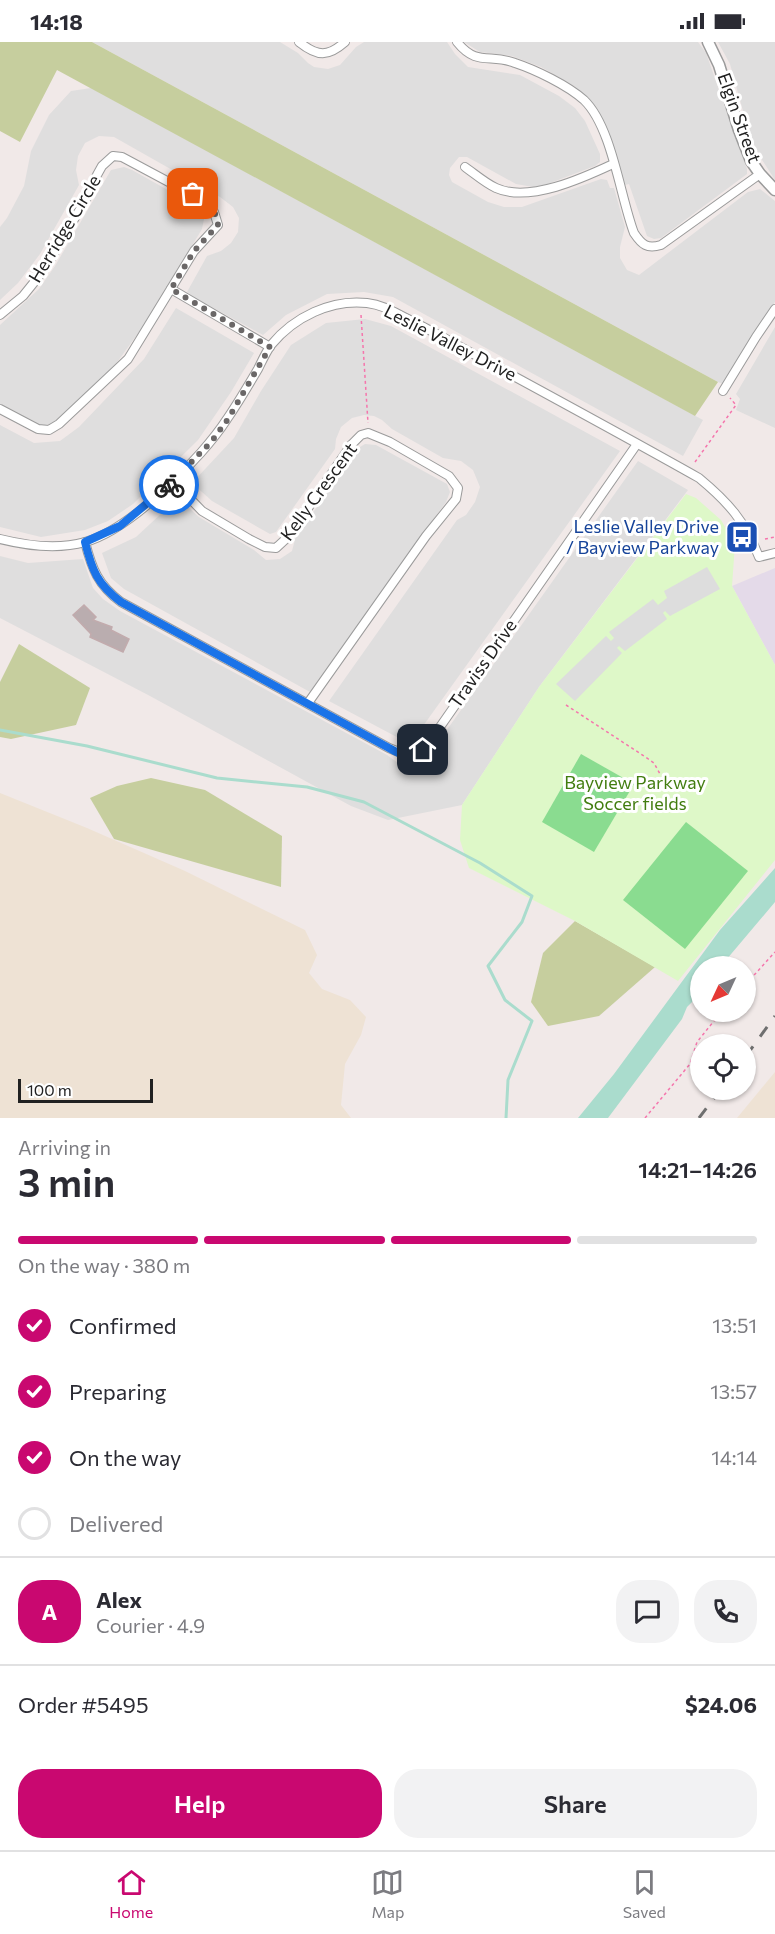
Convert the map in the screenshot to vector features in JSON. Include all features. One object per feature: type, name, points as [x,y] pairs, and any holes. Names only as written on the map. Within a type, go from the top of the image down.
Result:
[{"type":"street","points":[[299,42],[321,54],[326,54],[345,42]]},
{"type":"street","points":[[457,42],[463,50],[474,57],[513,62],[554,80],[584,100],[603,131],[634,233],[641,243],[652,248],[661,245],[760,174]]},
{"type":"street","name":"Elgin Street","points":[[708,42],[719,65],[751,161],[775,190]]},
{"type":"street","name":"Herridge Circle","points":[[0,315],[22,296],[44,270],[102,166],[113,156],[122,157],[162,177],[208,203],[214,212],[218,225],[194,251],[128,359],[59,424],[49,430],[38,429],[0,409]]},
{"type":"street","points":[[465,167],[498,188],[524,193],[543,191],[614,164]]},
{"type":"street","points":[[171,289],[270,347]]},
{"type":"street","name":"Leslie Valley Drive","points":[[0,539],[39,546],[59,546],[85,542],[120,526],[173,481],[212,441],[228,419],[270,347],[280,336],[307,315],[321,308],[345,303],[366,303],[386,307],[440,335],[699,478],[734,510],[746,528],[759,557],[775,553]]},
{"type":"street","points":[[723,391],[775,309]]},
{"type":"street","name":"Kelly Crescent","points":[[173,481],[202,511],[249,540],[265,547],[276,548],[289,536],[351,445],[361,435],[368,433],[390,442],[449,476],[458,488],[456,499],[426,536],[308,703]]},
{"type":"street","name":"Traviss Drive","points":[[85,542],[92,567],[100,584],[121,602],[397,753],[411,757],[417,755],[433,737],[637,444]]},
{"type":"path","points":[[362,315],[368,433]]},
{"type":"path","points":[[694,462],[736,405],[723,391]]},
{"type":"path","points":[[765,539],[775,537]]},
{"type":"path","points":[[566,705],[654,763],[660,774]]},
{"type":"path","points":[[756,973],[775,952]]},
{"type":"path","points":[[645,1118],[690,1064],[697,1042],[713,1022]]},
{"type":"shaded area","points":[[0,42],[92,42],[718,382],[695,416],[57,70],[20,142],[0,131]]},
{"type":"shaded area","points":[[92,42],[280,42],[298,53],[314,67],[328,69],[340,65],[356,47],[364,42],[447,42],[468,67],[520,75],[559,96],[575,108],[585,121],[600,154],[600,162],[595,166],[545,185],[533,187],[516,184],[467,157],[459,157],[450,168],[449,175],[452,182],[488,202],[504,207],[522,207],[601,179],[607,180],[610,188],[614,188],[625,227],[620,258],[627,270],[639,275],[748,192],[760,189],[775,201],[775,302],[723,384]]},
{"type":"shaded area","points":[[464,42],[698,42],[706,53],[747,174],[661,238],[654,239],[647,236],[629,184],[625,185],[608,132],[596,108],[574,86],[541,67],[512,56],[480,52]]},
{"type":"shaded area","points":[[718,42],[775,42],[775,180],[757,152],[748,129],[730,64]]},
{"type":"shaded area","points":[[91,88],[703,420],[683,456],[393,297],[364,292],[327,294],[286,315],[263,335],[195,298],[187,292],[207,256],[221,251],[231,243],[238,232],[239,218],[233,207],[220,197],[114,137],[99,136],[85,143],[78,156],[76,170],[79,185],[40,254],[18,283],[0,300],[0,227],[24,186],[31,151],[49,115],[71,91]]},
{"type":"shaded area","points":[[124,167],[198,207],[205,214],[202,229],[147,321],[115,365],[77,405],[52,424],[39,426],[0,405],[0,325],[39,289],[111,170]]},
{"type":"shaded area","points":[[176,308],[254,353],[198,440],[133,504],[108,521],[85,530],[41,537],[0,527],[0,425],[34,443],[60,441],[79,427],[144,359]]},
{"type":"shaded area","points":[[365,319],[391,326],[620,451],[413,740],[408,743],[329,701],[457,520],[466,515],[475,502],[480,487],[473,470],[461,461],[443,458],[392,429],[382,420],[364,415],[352,418],[341,427],[335,449],[276,532],[270,534],[212,501],[192,483],[234,438],[291,345],[326,323]]},
{"type":"shaded area","points":[[775,327],[775,428],[736,410],[740,399],[736,394]]},
{"type":"shaded area","points":[[365,444],[376,445],[447,484],[450,492],[446,502],[310,692],[124,589],[111,578],[102,553],[136,537],[178,498],[199,517],[254,550],[266,560],[280,559],[292,551],[296,536],[360,447]]},
{"type":"shaded area","points":[[638,461],[688,490],[539,687],[462,805],[388,820],[351,806],[150,696],[0,618],[0,556],[28,563],[83,559],[93,588],[103,599],[120,611],[387,755],[405,768],[418,769],[432,756],[434,748]]},
{"type":"shaded area","points":[[707,567],[720,589],[670,616],[665,611],[663,613],[667,619],[625,651],[619,646],[617,648],[622,653],[575,701],[556,684],[606,636],[611,641],[614,638],[609,632],[653,599],[658,605],[667,598],[664,591]]},
{"type":"shaded area","points":[[775,568],[775,665],[732,586]]},
{"type":"shaded area","points":[[19,644],[90,688],[76,725],[11,739],[0,737],[0,682]]},
{"type":"shaded area","points":[[151,778],[205,790],[282,836],[281,887],[114,839],[90,798],[117,786]]},
{"type":"shaded area","points":[[0,793],[185,871],[305,930],[317,955],[309,973],[322,989],[350,1000],[366,1017],[361,1035],[345,1064],[341,1105],[351,1118],[0,1118]]},
{"type":"shaded area","points":[[775,868],[775,902],[729,956],[701,956],[720,930]]},
{"type":"shaded area","points":[[575,921],[655,967],[599,1016],[548,1026],[531,1002],[543,953]]},
{"type":"shaded area","points":[[690,971],[690,1004],[682,1019],[608,1118],[578,1118],[614,1074]]},
{"type":"shaded area","points":[[775,1072],[775,1118],[737,1118],[752,1100],[756,1100],[756,1095]]},
{"type":"green space","name":"Bayview Parkway Soccer fields","points":[[686,494],[696,498],[721,520],[735,544],[732,586],[775,665],[775,860],[698,956],[690,956],[690,966],[678,981],[575,921],[469,868],[460,840],[462,805],[539,687]]},
{"type":"green space","points":[[581,754],[634,784],[594,852],[542,822]]},
{"type":"green space","points":[[686,822],[748,871],[685,949],[623,900]]},
{"type":"building","points":[[84,605],[96,617],[93,620],[112,627],[111,630],[129,639],[123,652],[90,637],[91,634],[73,615]]},
{"type":"waterway","points":[[0,730],[87,746],[217,778],[307,787],[364,802],[480,863],[532,896],[522,922],[488,966],[505,1000],[532,1021],[508,1080],[506,1118]]},
{"type":"railway","points":[[756,1042],[775,1016]]},
{"type":"railway","points":[[699,1118],[713,1100]]},
{"type":"way so far","points":[[169,485],[212,441],[228,419],[270,347],[171,289],[194,251],[218,225],[217,218],[208,203],[193,194]]},
{"type":"place","name":"Leslie Valley Drive / Bayview Parkway","points":[[742,537]]},
{"type":"route","points":[[169,485],[120,526],[85,542],[92,567],[100,584],[121,602],[397,753],[411,757],[423,750]]}]
